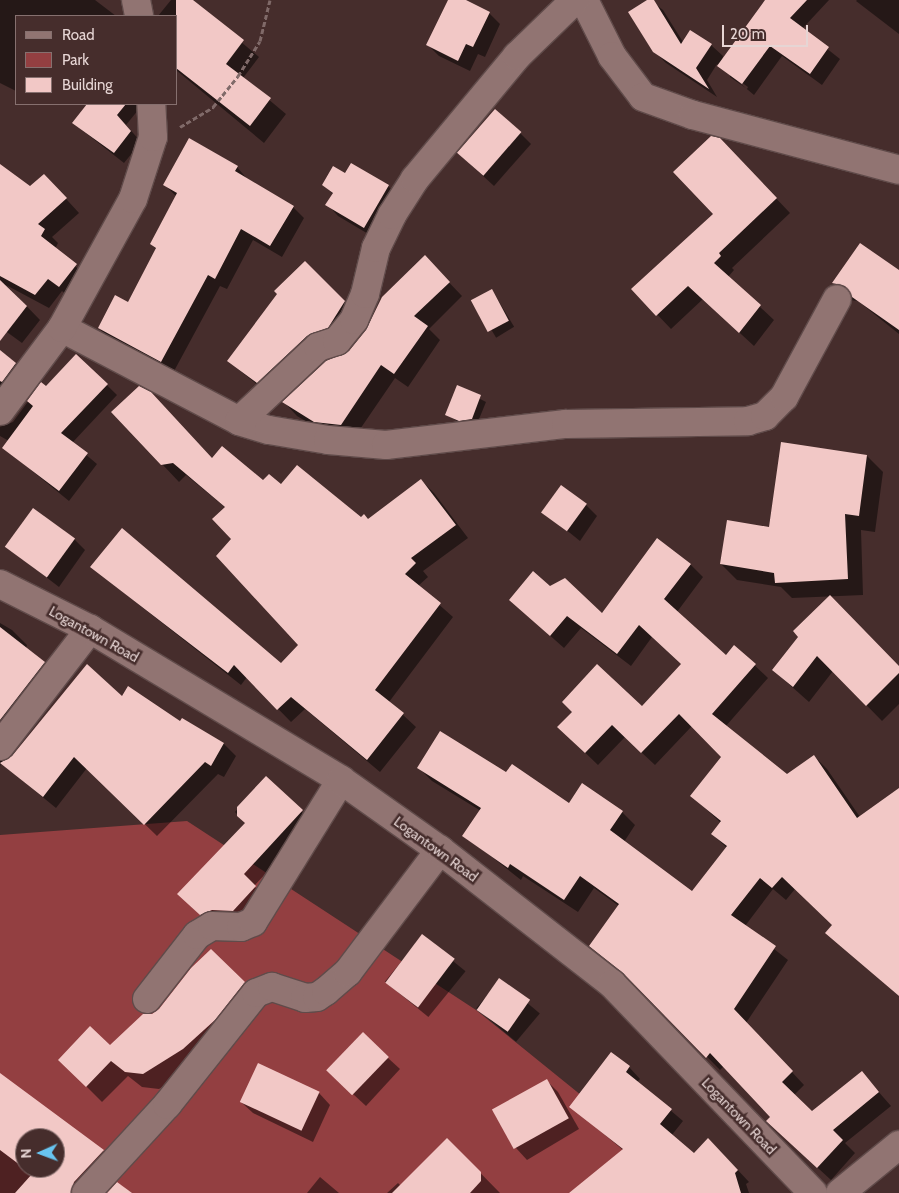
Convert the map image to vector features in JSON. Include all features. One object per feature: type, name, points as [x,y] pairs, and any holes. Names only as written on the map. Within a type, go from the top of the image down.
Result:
[{"type":"street","points":[[136,0],[139,15]]},
{"type":"street","points":[[240,421],[318,347],[337,341],[354,320],[365,294],[376,248],[392,215],[415,179],[517,56],[575,0]]},
{"type":"street","points":[[584,0],[612,56],[643,97],[693,115],[899,170]]},
{"type":"street","points":[[0,411],[62,328],[133,199],[153,137],[151,105]]},
{"type":"street","points":[[62,328],[240,421],[269,430],[328,440],[386,444],[566,424],[748,421],[765,416],[784,398],[837,299]]},
{"type":"street","name":"Logantown Road","points":[[0,584],[90,629],[341,780],[440,850],[612,984],[813,1193]]},
{"type":"street","points":[[0,746],[90,629]]},
{"type":"street","points":[[147,999],[197,935],[212,926],[241,927],[253,922],[262,913],[341,780]]},
{"type":"street","points":[[86,1193],[167,1105],[256,993],[272,987],[305,998],[317,997],[326,991],[348,972],[440,850]]},
{"type":"street","points":[[840,1193],[899,1145]]},
{"type":"path","points":[[153,137],[178,129],[213,107],[260,41],[270,0]]},
{"type":"green space","points":[[187,821],[476,1010],[702,1193],[0,1193],[0,835]]},
{"type":"building","points":[[176,0],[193,0],[244,40],[226,64],[271,98],[250,126],[178,70],[178,15],[176,15]]},
{"type":"building","points":[[448,0],[466,0],[490,12],[473,47],[466,44],[458,61],[426,45]]},
{"type":"building","points":[[647,0],[654,0],[681,44],[690,30],[712,44],[696,68],[709,89],[653,52],[628,12]]},
{"type":"building","points":[[765,0],[807,0],[790,18],[829,47],[810,74],[770,46],[742,84],[717,66]]},
{"type":"building","points":[[86,105],[125,105],[117,115],[131,131],[114,153],[72,123]]},
{"type":"building","points":[[495,109],[521,132],[483,176],[457,153]]},
{"type":"building","points":[[711,136],[720,138],[777,198],[719,253],[721,256],[714,263],[761,305],[739,333],[688,286],[656,316],[631,289],[713,214],[673,172]]},
{"type":"building","points":[[189,138],[238,166],[235,171],[294,206],[270,246],[241,229],[215,279],[208,275],[161,362],[98,328],[115,295],[128,302],[156,248],[150,244],[177,193],[163,185]]},
{"type":"building","points":[[351,163],[389,185],[364,228],[325,205],[333,193],[322,185],[333,166],[345,173]]},
{"type":"building","points":[[0,164],[30,186],[44,174],[67,198],[38,224],[45,229],[41,236],[77,264],[59,287],[48,279],[35,295],[0,276]]},
{"type":"building","points":[[860,243],[899,270],[899,330],[852,297],[845,286],[832,283]]},
{"type":"building","points":[[425,255],[450,282],[414,316],[428,326],[394,374],[381,365],[341,425],[314,422],[282,402],[326,361],[349,351],[366,330],[382,297]]},
{"type":"building","points":[[305,261],[345,301],[328,328],[307,336],[257,383],[227,361],[277,294],[274,291]]},
{"type":"building","points":[[0,280],[27,306],[0,341]]},
{"type":"building","points":[[492,289],[509,321],[488,332],[471,300]]},
{"type":"building","points":[[0,350],[16,363],[2,382],[0,381]]},
{"type":"building","points":[[76,354],[108,384],[61,433],[88,453],[59,491],[2,448],[33,406],[27,401],[41,382],[46,386]]},
{"type":"building","points":[[457,385],[481,395],[472,419],[459,421],[445,415]]},
{"type":"building","points":[[139,386],[151,392],[212,458],[222,446],[263,480],[269,474],[281,484],[297,465],[361,517],[364,514],[368,519],[421,479],[456,525],[411,558],[416,563],[405,574],[441,603],[375,690],[404,713],[367,760],[291,697],[277,710],[234,665],[228,673],[90,567],[122,528],[281,663],[298,645],[216,556],[231,539],[212,519],[225,507],[173,463],[161,465],[111,412]]},
{"type":"building","points":[[781,442],[867,455],[859,516],[845,514],[848,579],[775,583],[774,573],[720,564],[727,520],[769,527]]},
{"type":"building","points":[[561,485],[587,504],[567,531],[541,513]]},
{"type":"building","points":[[33,508],[75,539],[47,577],[5,547]]},
{"type":"building","points":[[657,538],[691,564],[664,599],[726,655],[734,645],[756,664],[712,714],[787,774],[814,755],[857,818],[899,788],[899,996],[825,933],[832,925],[782,877],[772,888],[760,878],[731,915],[776,946],[734,1009],[793,1071],[782,1082],[812,1111],[862,1071],[879,1092],[833,1130],[843,1140],[817,1168],[766,1121],[770,1117],[710,1053],[706,1058],[623,973],[589,946],[619,904],[580,876],[564,900],[510,864],[508,868],[462,836],[481,808],[417,768],[440,731],[506,772],[512,764],[569,803],[582,783],[623,811],[610,830],[692,891],[727,846],[711,834],[721,821],[690,796],[721,757],[679,714],[641,753],[612,725],[585,753],[557,727],[572,712],[562,702],[597,664],[642,706],[681,664],[639,625],[617,654],[567,616],[550,636],[509,600],[533,571],[550,586],[565,578],[602,613]]},
{"type":"building","points":[[830,595],[899,666],[899,673],[866,706],[817,656],[793,687],[772,670],[798,637],[793,631]]},
{"type":"building","points":[[0,627],[45,662],[0,720]]},
{"type":"building","points":[[87,664],[122,696],[128,686],[180,721],[182,718],[224,743],[211,766],[205,762],[144,825],[74,757],[43,797],[0,763],[12,756]]},
{"type":"building","points":[[266,776],[303,810],[244,874],[256,886],[233,911],[212,910],[200,915],[177,894],[245,823],[237,816],[237,807]]},
{"type":"building","points":[[422,934],[455,959],[418,1007],[385,983]]},
{"type":"building","points":[[211,949],[245,982],[215,1020],[183,1049],[143,1074],[125,1072],[111,1061],[86,1087],[58,1060],[90,1026],[110,1045],[143,1014],[152,1014],[159,1009],[191,968]]},
{"type":"building","points":[[499,978],[530,1000],[508,1032],[477,1010]]},
{"type":"building","points":[[363,1032],[389,1057],[352,1095],[326,1070]]},
{"type":"building","points":[[611,1052],[630,1066],[626,1072],[672,1109],[660,1124],[694,1153],[708,1138],[738,1170],[735,1173],[741,1193],[569,1193],[623,1149],[569,1107]]},
{"type":"building","points":[[258,1063],[320,1092],[301,1131],[240,1102]]},
{"type":"building","points":[[0,1073],[104,1150],[74,1182],[71,1193],[15,1193],[28,1178],[65,1178],[65,1128],[15,1128],[15,1161],[0,1150]]},
{"type":"building","points":[[547,1079],[569,1118],[514,1149],[492,1110]]},
{"type":"building","points":[[447,1138],[481,1172],[481,1181],[470,1193],[392,1193]]},
{"type":"building","points":[[117,1182],[132,1193],[107,1193]]}]
